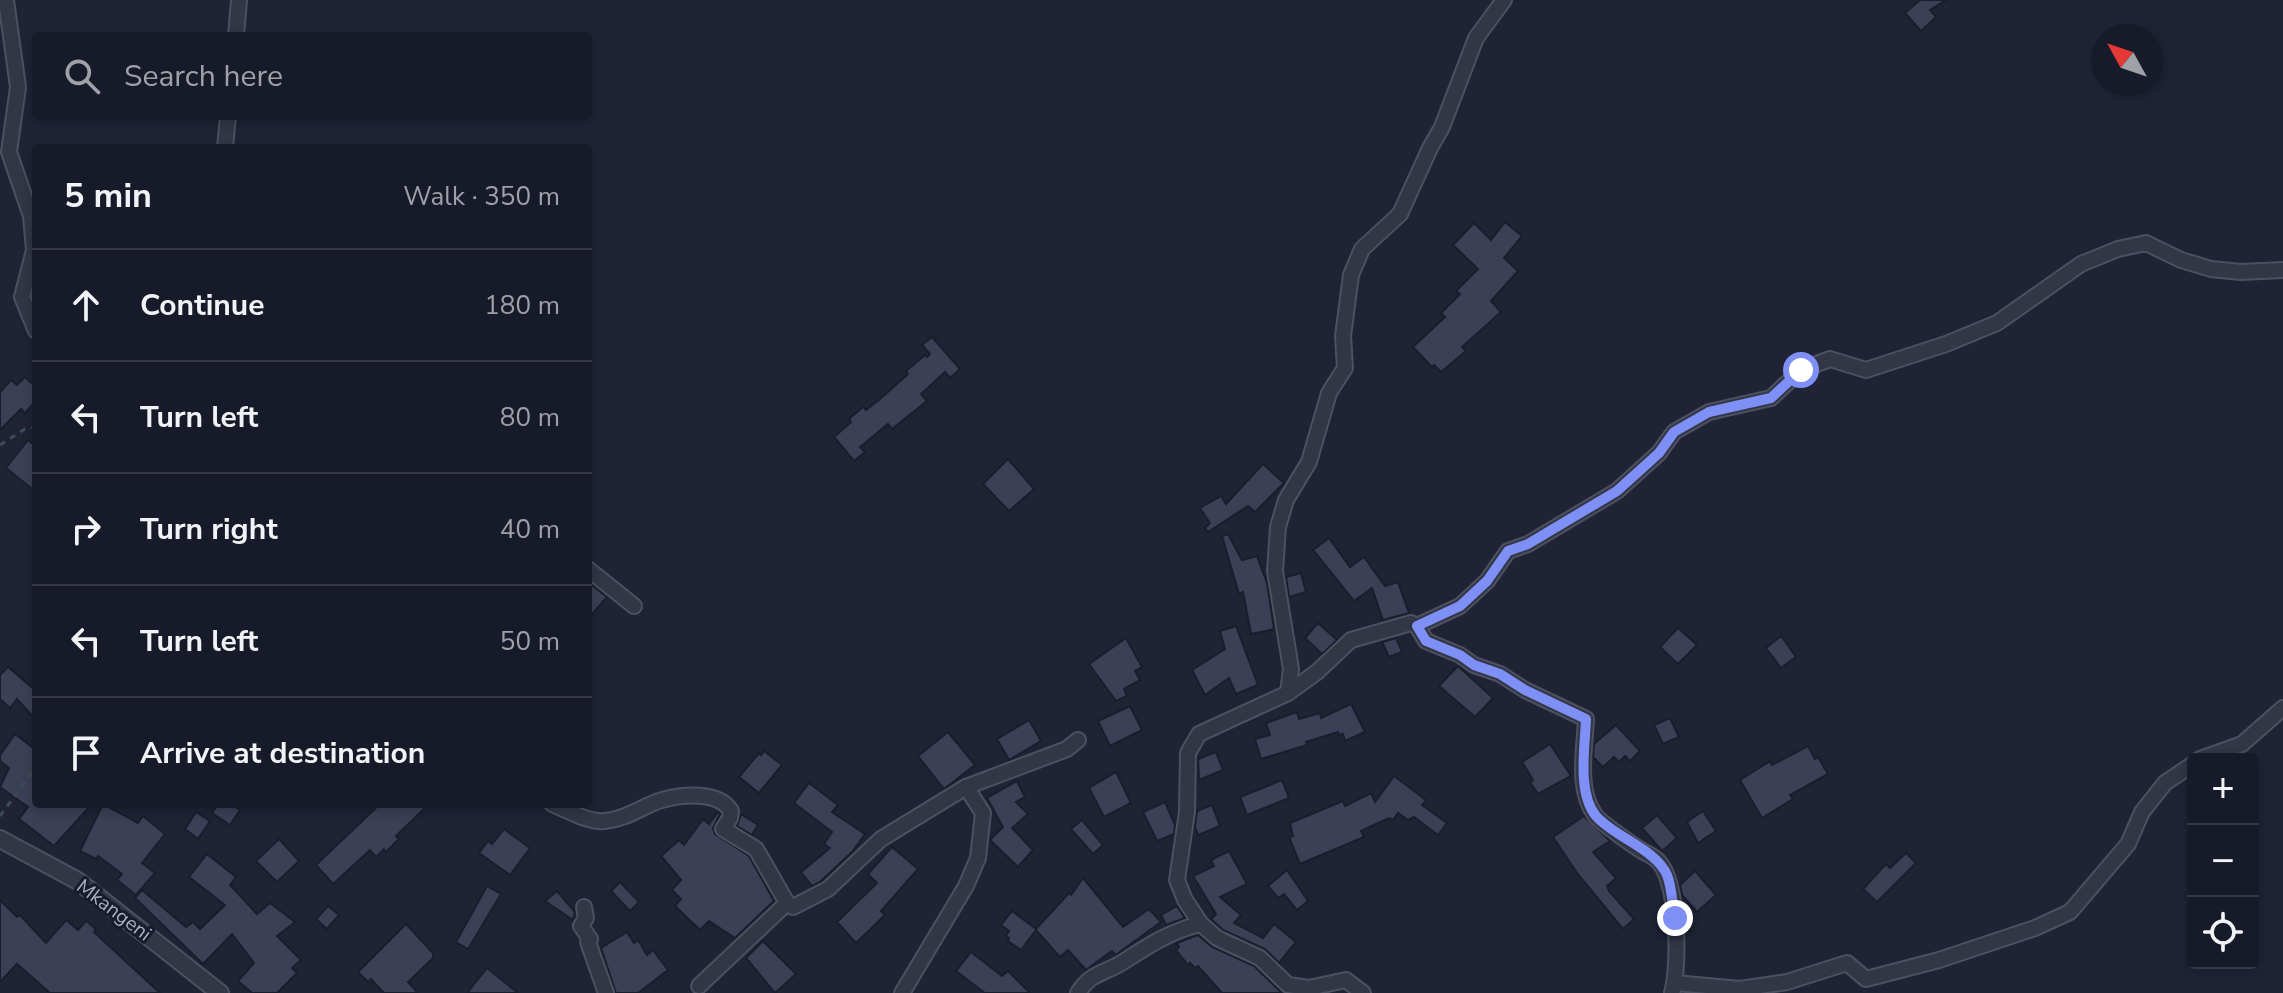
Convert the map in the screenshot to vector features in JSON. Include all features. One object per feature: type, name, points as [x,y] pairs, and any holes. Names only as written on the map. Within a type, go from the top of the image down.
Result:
[{"type":"street","points":[[6,0],[18,87],[9,152],[32,227]]},
{"type":"street","points":[[236,32],[239,0]]},
{"type":"street","points":[[1288,693],[1291,669],[1275,571],[1278,527],[1286,500],[1309,462],[1329,393],[1345,368],[1343,336],[1351,275],[1362,249],[1400,214],[1442,127],[1476,38],[1504,0]]},
{"type":"street","points":[[225,144],[228,120]]},
{"type":"street","points":[[1417,626],[1460,606],[1487,581],[1508,551],[1528,544],[1617,491],[1659,453],[1674,432],[1709,412],[1771,398],[1801,370],[1830,359],[1866,370],[1946,344],[1997,323],[2081,264],[2118,249],[2146,243],[2181,260],[2211,269],[2241,272],[2283,270]]},
{"type":"street","points":[[32,258],[22,297],[32,321]]},
{"type":"street","points":[[592,572],[634,606]]},
{"type":"street","points":[[1363,993],[1346,980],[1309,988],[1288,985],[1260,958],[1217,938],[1201,924],[1185,900],[1177,880],[1187,812],[1188,753],[1199,734],[1288,693],[1317,672],[1351,640],[1411,623],[1417,626],[1426,641],[1500,674],[1525,690],[1586,719],[1583,784],[1595,815],[1658,860],[1668,876],[1675,918],[1677,959],[1673,988],[1740,989],[1787,982],[1847,963],[1866,979],[1939,960],[2035,928],[2070,912],[2128,844],[2142,812],[2165,783],[2187,768]]},
{"type":"street","points":[[2217,753],[2242,744],[2283,708]]},
{"type":"street","points":[[563,808],[601,822],[624,818],[663,800],[706,796],[727,804],[731,811],[730,818],[723,829],[756,849],[787,903],[793,907],[828,889],[881,839],[966,787],[1067,749],[1078,740]]},
{"type":"street","points":[[902,993],[966,886],[978,858],[983,813],[966,787]]},
{"type":"street","name":"Mkangeni","points":[[0,839],[78,881],[220,993]]},
{"type":"street","points":[[699,986],[787,903]]},
{"type":"street","points":[[584,907],[586,918],[581,926],[590,939],[588,942],[606,993]]},
{"type":"street","points":[[1078,993],[1096,973],[1120,964],[1148,944],[1181,928],[1201,924]]},
{"type":"path","points":[[0,445],[32,428]]},
{"type":"path","points":[[0,816],[32,772]]},
{"type":"building","points":[[1920,0],[1946,0],[1930,10],[1936,17],[1921,31],[1905,13]]},
{"type":"building","points":[[1505,222],[1522,236],[1504,258],[1518,271],[1491,301],[1501,312],[1462,347],[1466,351],[1441,372],[1413,347],[1445,317],[1441,313],[1460,294],[1456,291],[1478,269],[1453,245],[1474,223],[1491,240]]},
{"type":"building","points":[[932,337],[960,369],[950,378],[945,372],[921,394],[927,401],[892,429],[888,424],[860,447],[865,452],[854,461],[834,437],[851,422],[849,419],[863,407],[866,410],[879,400],[908,374],[906,371],[930,354],[922,345]]},
{"type":"building","points":[[25,377],[32,383],[32,405],[25,413],[21,409],[0,430],[0,392],[11,380],[17,385]]},
{"type":"building","points":[[28,440],[32,444],[32,489],[6,468]]},
{"type":"building","points":[[1008,459],[1034,489],[1009,511],[983,484]]},
{"type":"building","points":[[1263,464],[1284,483],[1255,512],[1248,506],[1208,532],[1205,528],[1210,523],[1200,508],[1221,496],[1226,504]]},
{"type":"building","points":[[1228,534],[1242,560],[1257,556],[1267,583],[1274,629],[1251,634],[1243,592],[1239,594],[1222,536]]},
{"type":"building","points":[[1329,538],[1350,567],[1364,557],[1385,586],[1398,582],[1409,613],[1383,620],[1372,588],[1354,601],[1313,550]]},
{"type":"building","points":[[1301,573],[1306,592],[1289,597],[1286,577]]},
{"type":"building","points":[[592,585],[607,597],[592,614]]},
{"type":"building","points":[[1318,623],[1337,640],[1322,654],[1305,638]]},
{"type":"building","points":[[1236,626],[1258,685],[1236,694],[1229,678],[1205,695],[1192,670],[1225,649],[1220,631]]},
{"type":"building","points":[[1678,628],[1697,645],[1678,664],[1660,647]]},
{"type":"building","points":[[1781,636],[1796,657],[1781,668],[1766,648]]},
{"type":"building","points":[[1126,638],[1142,667],[1135,671],[1140,680],[1124,689],[1127,696],[1116,701],[1089,664]]},
{"type":"building","points":[[1396,638],[1402,652],[1389,657],[1382,642]]},
{"type":"building","points":[[1458,666],[1493,698],[1475,717],[1439,686]]},
{"type":"building","points":[[8,667],[32,688],[32,716],[17,699],[10,708],[0,699],[0,675]]},
{"type":"building","points":[[1351,704],[1365,732],[1345,741],[1343,734],[1339,735],[1338,732],[1261,759],[1255,739],[1270,735],[1266,723],[1297,712],[1299,719],[1320,713],[1321,718]]},
{"type":"building","points":[[1130,706],[1142,730],[1110,746],[1098,721]]},
{"type":"building","points":[[1670,718],[1679,737],[1663,744],[1654,725]]},
{"type":"building","points":[[1029,720],[1041,741],[1009,760],[997,739]]},
{"type":"building","points":[[1616,725],[1640,751],[1630,761],[1625,756],[1619,762],[1614,757],[1603,767],[1593,757],[1594,744]]},
{"type":"building","points":[[948,732],[975,765],[944,789],[918,756]]},
{"type":"building","points":[[15,734],[32,747],[32,808],[88,808],[54,846],[19,819],[28,807],[0,787],[9,768],[0,761],[0,755]]},
{"type":"building","points":[[1550,744],[1571,776],[1538,794],[1522,762]]},
{"type":"building","points":[[1808,746],[1828,774],[1790,795],[1793,799],[1762,818],[1740,780],[1770,761],[1772,765]]},
{"type":"building","points":[[764,751],[782,765],[759,793],[739,777]]},
{"type":"building","points":[[1216,752],[1223,770],[1199,780],[1198,759]]},
{"type":"building","points":[[1116,772],[1131,803],[1104,817],[1089,788]]},
{"type":"building","points":[[1394,776],[1426,800],[1422,805],[1447,823],[1438,835],[1414,817],[1408,820],[1398,813],[1393,820],[1389,818],[1361,831],[1364,837],[1300,864],[1289,837],[1293,836],[1290,823],[1343,801],[1345,806],[1371,793],[1375,802]]},
{"type":"building","points":[[1282,780],[1289,798],[1247,815],[1240,797]]},
{"type":"building","points":[[1017,781],[1025,797],[1016,802],[1028,814],[1012,828],[1033,850],[1018,867],[990,840],[1003,827],[987,798]]},
{"type":"building","points":[[809,783],[838,805],[832,812],[865,834],[853,851],[812,886],[801,872],[830,848],[824,844],[832,832],[794,803]]},
{"type":"building","points":[[1165,802],[1175,825],[1174,834],[1157,841],[1143,812]]},
{"type":"building","points":[[1212,805],[1220,826],[1198,835],[1195,827],[1197,811]]},
{"type":"building","points":[[101,808],[110,808],[138,823],[143,816],[165,834],[142,863],[155,873],[136,895],[117,880],[122,874],[98,856],[96,859],[80,851]]},
{"type":"building","points":[[215,808],[240,810],[230,825],[212,813]]},
{"type":"building","points":[[376,808],[425,808],[396,836],[399,839],[386,852],[384,849],[376,857],[370,850],[333,884],[316,865]]},
{"type":"building","points":[[1703,811],[1716,831],[1698,843],[1687,822]]},
{"type":"building","points":[[196,812],[210,821],[198,839],[185,829]]},
{"type":"building","points":[[718,812],[720,814],[713,828],[715,834],[749,856],[774,901],[735,938],[709,921],[700,930],[675,906],[681,899],[672,890],[681,880],[661,856],[679,840],[684,845],[703,819],[709,824]]},
{"type":"building","points":[[741,814],[758,825],[752,835],[737,826]]},
{"type":"building","points":[[1657,815],[1677,838],[1662,851],[1642,828]]},
{"type":"building","points":[[1584,816],[1610,841],[1593,852],[1616,878],[1607,886],[1609,891],[1634,919],[1623,929],[1577,873],[1553,837]]},
{"type":"building","points":[[1082,820],[1103,845],[1093,854],[1071,829]]},
{"type":"building","points":[[504,829],[530,848],[510,875],[479,853],[488,841],[492,844]]},
{"type":"building","points":[[279,839],[299,861],[277,882],[256,861]]},
{"type":"building","points":[[892,847],[918,869],[881,911],[885,915],[856,943],[837,922],[877,883],[868,874]]},
{"type":"building","points":[[1229,851],[1247,884],[1220,897],[1241,915],[1234,923],[1263,938],[1274,924],[1296,942],[1279,963],[1265,949],[1223,930],[1211,919],[1216,914],[1193,876],[1214,866],[1211,860]]},
{"type":"building","points":[[1906,853],[1916,863],[1877,902],[1863,889],[1886,864],[1890,868]]},
{"type":"building","points":[[207,854],[236,877],[230,885],[257,914],[270,903],[295,922],[277,936],[301,960],[292,968],[297,973],[277,993],[252,993],[238,981],[254,963],[232,934],[203,964],[135,898],[142,890],[186,927],[193,922],[200,929],[225,905],[189,877]]},
{"type":"building","points":[[1287,870],[1308,901],[1297,910],[1284,894],[1278,898],[1268,886]]},
{"type":"building","points":[[1695,871],[1716,895],[1697,912],[1682,895],[1680,885]]},
{"type":"building","points":[[1083,878],[1123,927],[1149,909],[1161,922],[1117,954],[1112,951],[1086,970],[1068,950],[1060,957],[1036,930],[1021,950],[1008,941],[1006,936],[1009,931],[1001,925],[1012,911],[1036,929],[1069,893],[1071,895]]},
{"type":"building","points":[[620,882],[639,902],[630,911],[611,891]]},
{"type":"building","points":[[487,886],[501,894],[468,949],[456,942]]},
{"type":"building","points":[[557,891],[575,912],[573,920],[545,901]]},
{"type":"building","points":[[0,900],[17,917],[20,915],[46,943],[66,920],[78,930],[86,921],[160,993],[50,993],[17,964],[0,982]]},
{"type":"building","points":[[328,906],[339,915],[327,929],[316,919]]},
{"type":"building","points":[[1177,906],[1185,918],[1166,925],[1161,915]]},
{"type":"building","points":[[406,924],[433,953],[433,958],[408,982],[418,993],[384,993],[371,979],[368,982],[358,972]]},
{"type":"building","points":[[627,932],[634,943],[638,940],[647,955],[653,950],[668,970],[638,993],[616,993],[601,948]]},
{"type":"building","points":[[1198,935],[1212,947],[1254,966],[1282,993],[1222,993],[1198,966],[1188,965],[1176,950],[1179,947],[1177,943]]},
{"type":"building","points":[[763,941],[796,974],[775,993],[746,958]]},
{"type":"building","points":[[971,952],[1002,976],[1008,971],[1030,993],[985,993],[956,971]]},
{"type":"building","points":[[487,968],[518,993],[467,993]]},
{"type":"route","points":[[1675,918],[1668,876],[1658,860],[1595,815],[1583,784],[1586,719],[1525,690],[1500,674],[1426,641],[1417,626],[1460,606],[1487,581],[1508,551],[1528,544],[1617,491],[1659,453],[1674,432],[1709,412],[1771,398],[1801,370]]}]
